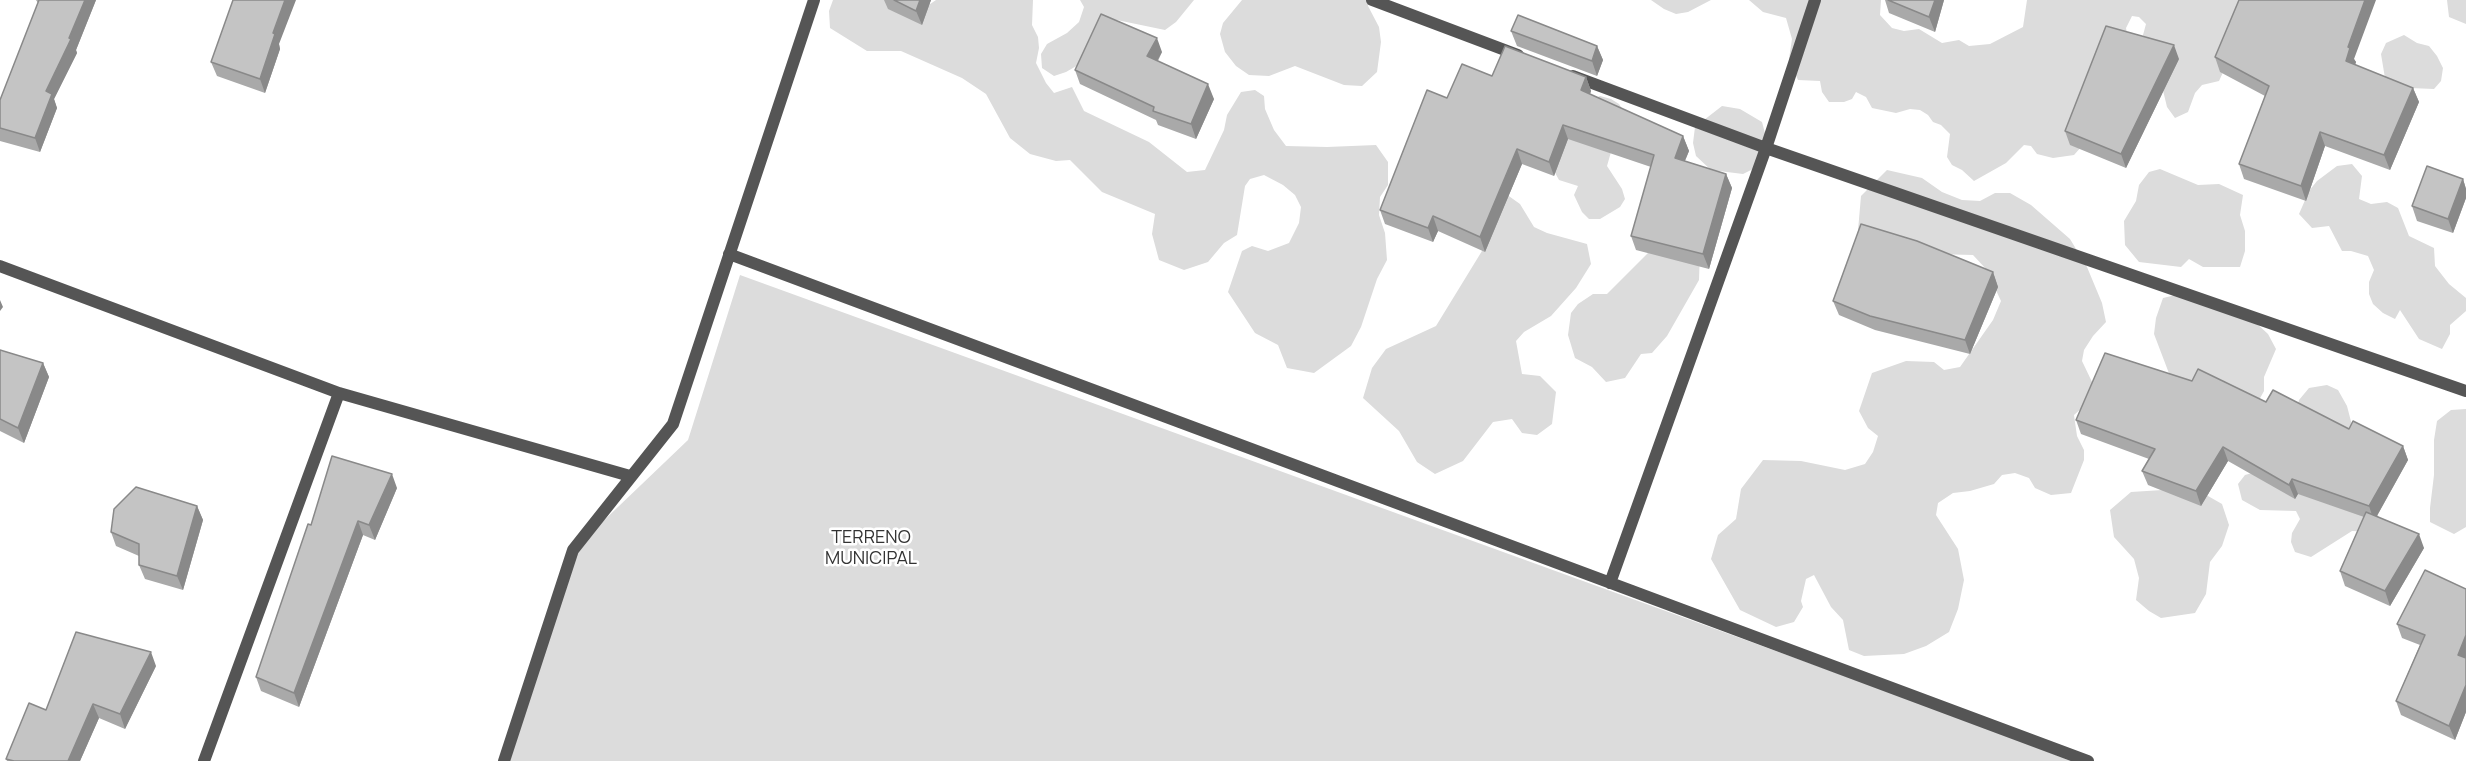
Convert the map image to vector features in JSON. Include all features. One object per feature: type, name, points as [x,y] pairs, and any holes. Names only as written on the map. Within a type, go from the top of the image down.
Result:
[{"type":"street","points":[[504,761],[573,550],[673,424],[814,0]]},
{"type":"street","points":[[1372,0],[1525,58]]},
{"type":"street","points":[[1610,583],[1766,148],[1815,0]]},
{"type":"street","points":[[1558,70],[1766,148],[2466,391]]},
{"type":"street","points":[[729,254],[2088,761]]},
{"type":"street","points":[[0,266],[339,393],[630,476]]},
{"type":"street","points":[[204,761],[339,393]]},
{"type":"green space","points":[[833,0],[891,0],[920,11],[936,0],[1033,0],[1032,25],[1038,37],[1039,48],[1036,63],[1054,93],[1072,87],[1084,111],[1149,142],[1187,172],[1205,170],[1224,130],[1227,115],[1241,92],[1255,90],[1264,96],[1265,109],[1274,130],[1286,146],[1376,145],[1388,162],[1388,185],[1380,197],[1379,215],[1385,233],[1387,260],[1377,279],[1361,327],[1351,346],[1314,373],[1287,368],[1278,345],[1255,333],[1228,292],[1242,251],[1252,246],[1268,251],[1289,243],[1299,223],[1301,207],[1295,195],[1283,185],[1264,175],[1250,179],[1245,186],[1237,235],[1224,243],[1208,262],[1184,270],[1159,260],[1152,234],[1155,214],[1102,192],[1070,160],[1056,161],[1030,154],[1010,138],[986,94],[962,78],[901,51],[867,51],[830,28],[829,11]]},
{"type":"green space","points":[[1080,0],[1194,0],[1176,22],[1165,30],[1112,19],[1085,61],[1054,76],[1042,68],[1041,54],[1047,44],[1067,33],[1079,22],[1084,7]]},
{"type":"green space","points":[[1242,0],[1369,0],[1368,6],[1379,27],[1381,42],[1377,72],[1362,86],[1344,85],[1295,66],[1269,76],[1249,75],[1236,66],[1225,52],[1220,34],[1223,23]]},
{"type":"green space","points":[[1651,0],[1711,0],[1688,12],[1676,14]]},
{"type":"green space","points":[[1749,0],[1881,0],[1880,15],[1892,28],[1904,31],[1919,29],[1942,43],[1959,40],[1969,46],[1990,44],[2023,27],[2027,0],[2241,0],[2225,68],[2219,81],[2202,85],[2195,93],[2188,112],[2175,118],[2167,107],[2160,78],[2154,68],[2143,35],[2146,24],[2139,17],[2132,16],[2082,146],[2074,155],[2053,158],[2037,154],[2031,146],[2024,145],[2006,163],[1974,181],[1962,170],[1952,165],[1947,157],[1950,134],[1920,110],[1910,109],[1896,113],[1872,108],[1866,97],[1856,92],[1852,99],[1844,102],[1829,102],[1822,92],[1820,81],[1798,80],[1789,59],[1792,39],[1786,18],[1763,12]]},
{"type":"green space","points":[[2447,0],[2466,0],[2466,24],[2449,17]]},
{"type":"green space","points":[[2404,35],[2417,43],[2429,46],[2437,56],[2443,68],[2441,81],[2434,89],[2410,88],[2385,78],[2381,54],[2386,43]]},
{"type":"green space","points":[[1600,96],[1611,99],[1623,110],[1607,166],[1622,189],[1625,199],[1620,207],[1600,219],[1589,219],[1582,212],[1574,195],[1578,186],[1559,180],[1553,169],[1556,155],[1593,99]]},
{"type":"green space","points":[[1722,106],[1740,109],[1762,122],[1766,137],[1753,169],[1743,174],[1711,170],[1696,156],[1693,143],[1695,127]]},
{"type":"green space","points":[[2352,164],[2362,176],[2359,199],[2371,204],[2387,202],[2398,208],[2409,236],[2434,248],[2435,266],[2449,284],[2466,298],[2466,311],[2450,325],[2450,334],[2442,349],[2419,339],[2400,310],[2395,319],[2383,313],[2373,304],[2369,294],[2369,282],[2374,270],[2368,256],[2342,251],[2329,226],[2312,228],[2299,214],[2309,191],[2317,181],[2337,166]]},
{"type":"green space","points":[[2160,169],[2198,185],[2219,184],[2243,195],[2240,215],[2245,231],[2245,251],[2240,267],[2203,267],[2189,259],[2181,267],[2139,262],[2125,245],[2124,221],[2136,201],[2139,185],[2149,172]]},
{"type":"green space","points":[[1887,170],[1922,178],[1942,192],[1962,200],[1980,201],[1995,193],[2010,193],[2031,205],[2070,239],[2087,267],[2102,303],[2106,322],[2084,350],[2082,361],[2093,384],[2084,406],[2074,415],[2077,436],[2084,450],[2084,460],[2071,493],[2051,495],[2035,488],[2029,478],[2015,473],[2002,475],[1994,484],[1953,493],[1938,503],[1936,515],[1958,549],[1964,580],[1958,609],[1949,632],[1926,646],[1904,654],[1864,656],[1849,650],[1843,620],[1831,607],[1814,575],[1806,579],[1801,601],[1803,607],[1794,622],[1776,627],[1740,610],[1711,559],[1718,535],[1736,519],[1741,489],[1763,460],[1801,461],[1845,470],[1865,464],[1873,452],[1878,436],[1868,428],[1859,411],[1872,373],[1906,361],[1934,362],[1944,370],[1960,367],[1993,320],[2001,301],[1986,269],[1973,255],[1935,254],[1857,242],[1861,196]]},
{"type":"green space","points":[[1506,194],[1520,204],[1534,227],[1587,244],[1591,264],[1576,288],[1551,316],[1524,332],[1516,341],[1522,374],[1540,376],[1556,392],[1552,424],[1537,435],[1522,433],[1512,419],[1493,422],[1463,461],[1435,474],[1417,462],[1399,431],[1363,398],[1372,368],[1386,349],[1436,326],[1493,233],[1492,219]]},
{"type":"green space","points":[[1700,251],[1699,280],[1667,336],[1652,353],[1641,354],[1625,378],[1606,382],[1592,367],[1575,358],[1568,335],[1571,313],[1578,304],[1593,294],[1607,294],[1648,253]]},
{"type":"green space","name":"TERRENO MUNICIPAL","points":[[740,275],[2079,761],[504,761],[573,550],[688,440]]},
{"type":"green space","points":[[2184,293],[2241,309],[2268,334],[2276,349],[2264,377],[2264,391],[2259,400],[2170,376],[2154,334],[2156,318],[2163,298]]},
{"type":"green space","points":[[2327,385],[2338,390],[2347,406],[2356,441],[2289,434],[2299,400],[2309,388]]},
{"type":"green space","points":[[2466,409],[2466,527],[2454,534],[2430,522],[2434,440],[2437,421],[2451,410]]},
{"type":"green space","points":[[2259,471],[2378,515],[2379,519],[2374,532],[2352,531],[2311,557],[2295,552],[2291,542],[2292,533],[2300,519],[2296,511],[2260,510],[2242,500],[2238,484],[2245,475]]},
{"type":"green space","points":[[2194,488],[2222,504],[2229,525],[2222,546],[2210,562],[2206,594],[2195,613],[2161,618],[2136,600],[2139,578],[2134,559],[2114,537],[2110,510],[2131,492]]},
{"type":"building","points":[[39,0],[85,0],[69,38],[71,39],[46,91],[52,94],[35,138],[0,128],[0,100]]},
{"type":"building","points":[[233,0],[285,0],[260,79],[211,62]]},
{"type":"building","points":[[894,0],[920,0],[916,11]]},
{"type":"building","points":[[1888,0],[1935,0],[1929,17]]},
{"type":"building","points":[[2239,0],[2365,0],[2348,47],[2350,48],[2346,61],[2413,88],[2384,155],[2320,132],[2301,186],[2239,164],[2269,86],[2215,57]]},
{"type":"building","points":[[1101,14],[1157,38],[1147,56],[1208,84],[1191,124],[1153,111],[1154,107],[1075,70]]},
{"type":"building","points":[[1518,15],[1597,46],[1592,61],[1511,31]]},
{"type":"building","points":[[2106,26],[2174,45],[2121,154],[2065,131]]},
{"type":"building","points":[[1505,46],[1586,77],[1581,90],[1683,136],[1675,158],[1726,174],[1703,254],[1631,236],[1654,155],[1563,125],[1549,162],[1517,149],[1480,237],[1433,216],[1428,228],[1380,210],[1427,90],[1447,98],[1462,64],[1492,76]]},
{"type":"building","points":[[2427,166],[2463,179],[2448,219],[2412,206]]},
{"type":"building","points":[[1861,224],[1917,241],[1993,272],[1965,340],[1870,316],[1833,301]]},
{"type":"building","points":[[0,350],[43,363],[18,428],[0,419]]},
{"type":"building","points":[[2105,353],[2192,381],[2198,369],[2266,402],[2273,390],[2349,429],[2353,421],[2403,446],[2369,506],[2292,479],[2289,485],[2223,447],[2196,491],[2142,471],[2155,449],[2076,420]]},
{"type":"building","points":[[332,456],[392,474],[369,525],[358,521],[294,693],[256,677],[308,524],[311,525]]},
{"type":"building","points":[[136,487],[197,506],[177,576],[139,565],[139,544],[111,532],[114,509]]},
{"type":"building","points":[[2366,512],[2419,534],[2385,591],[2340,571]]},
{"type":"building","points":[[2425,570],[2466,589],[2466,635],[2458,655],[2466,658],[2466,685],[2449,726],[2396,701],[2425,635],[2397,624]]},
{"type":"building","points":[[76,632],[151,652],[120,714],[93,704],[68,761],[6,759],[29,703],[46,710]]}]
